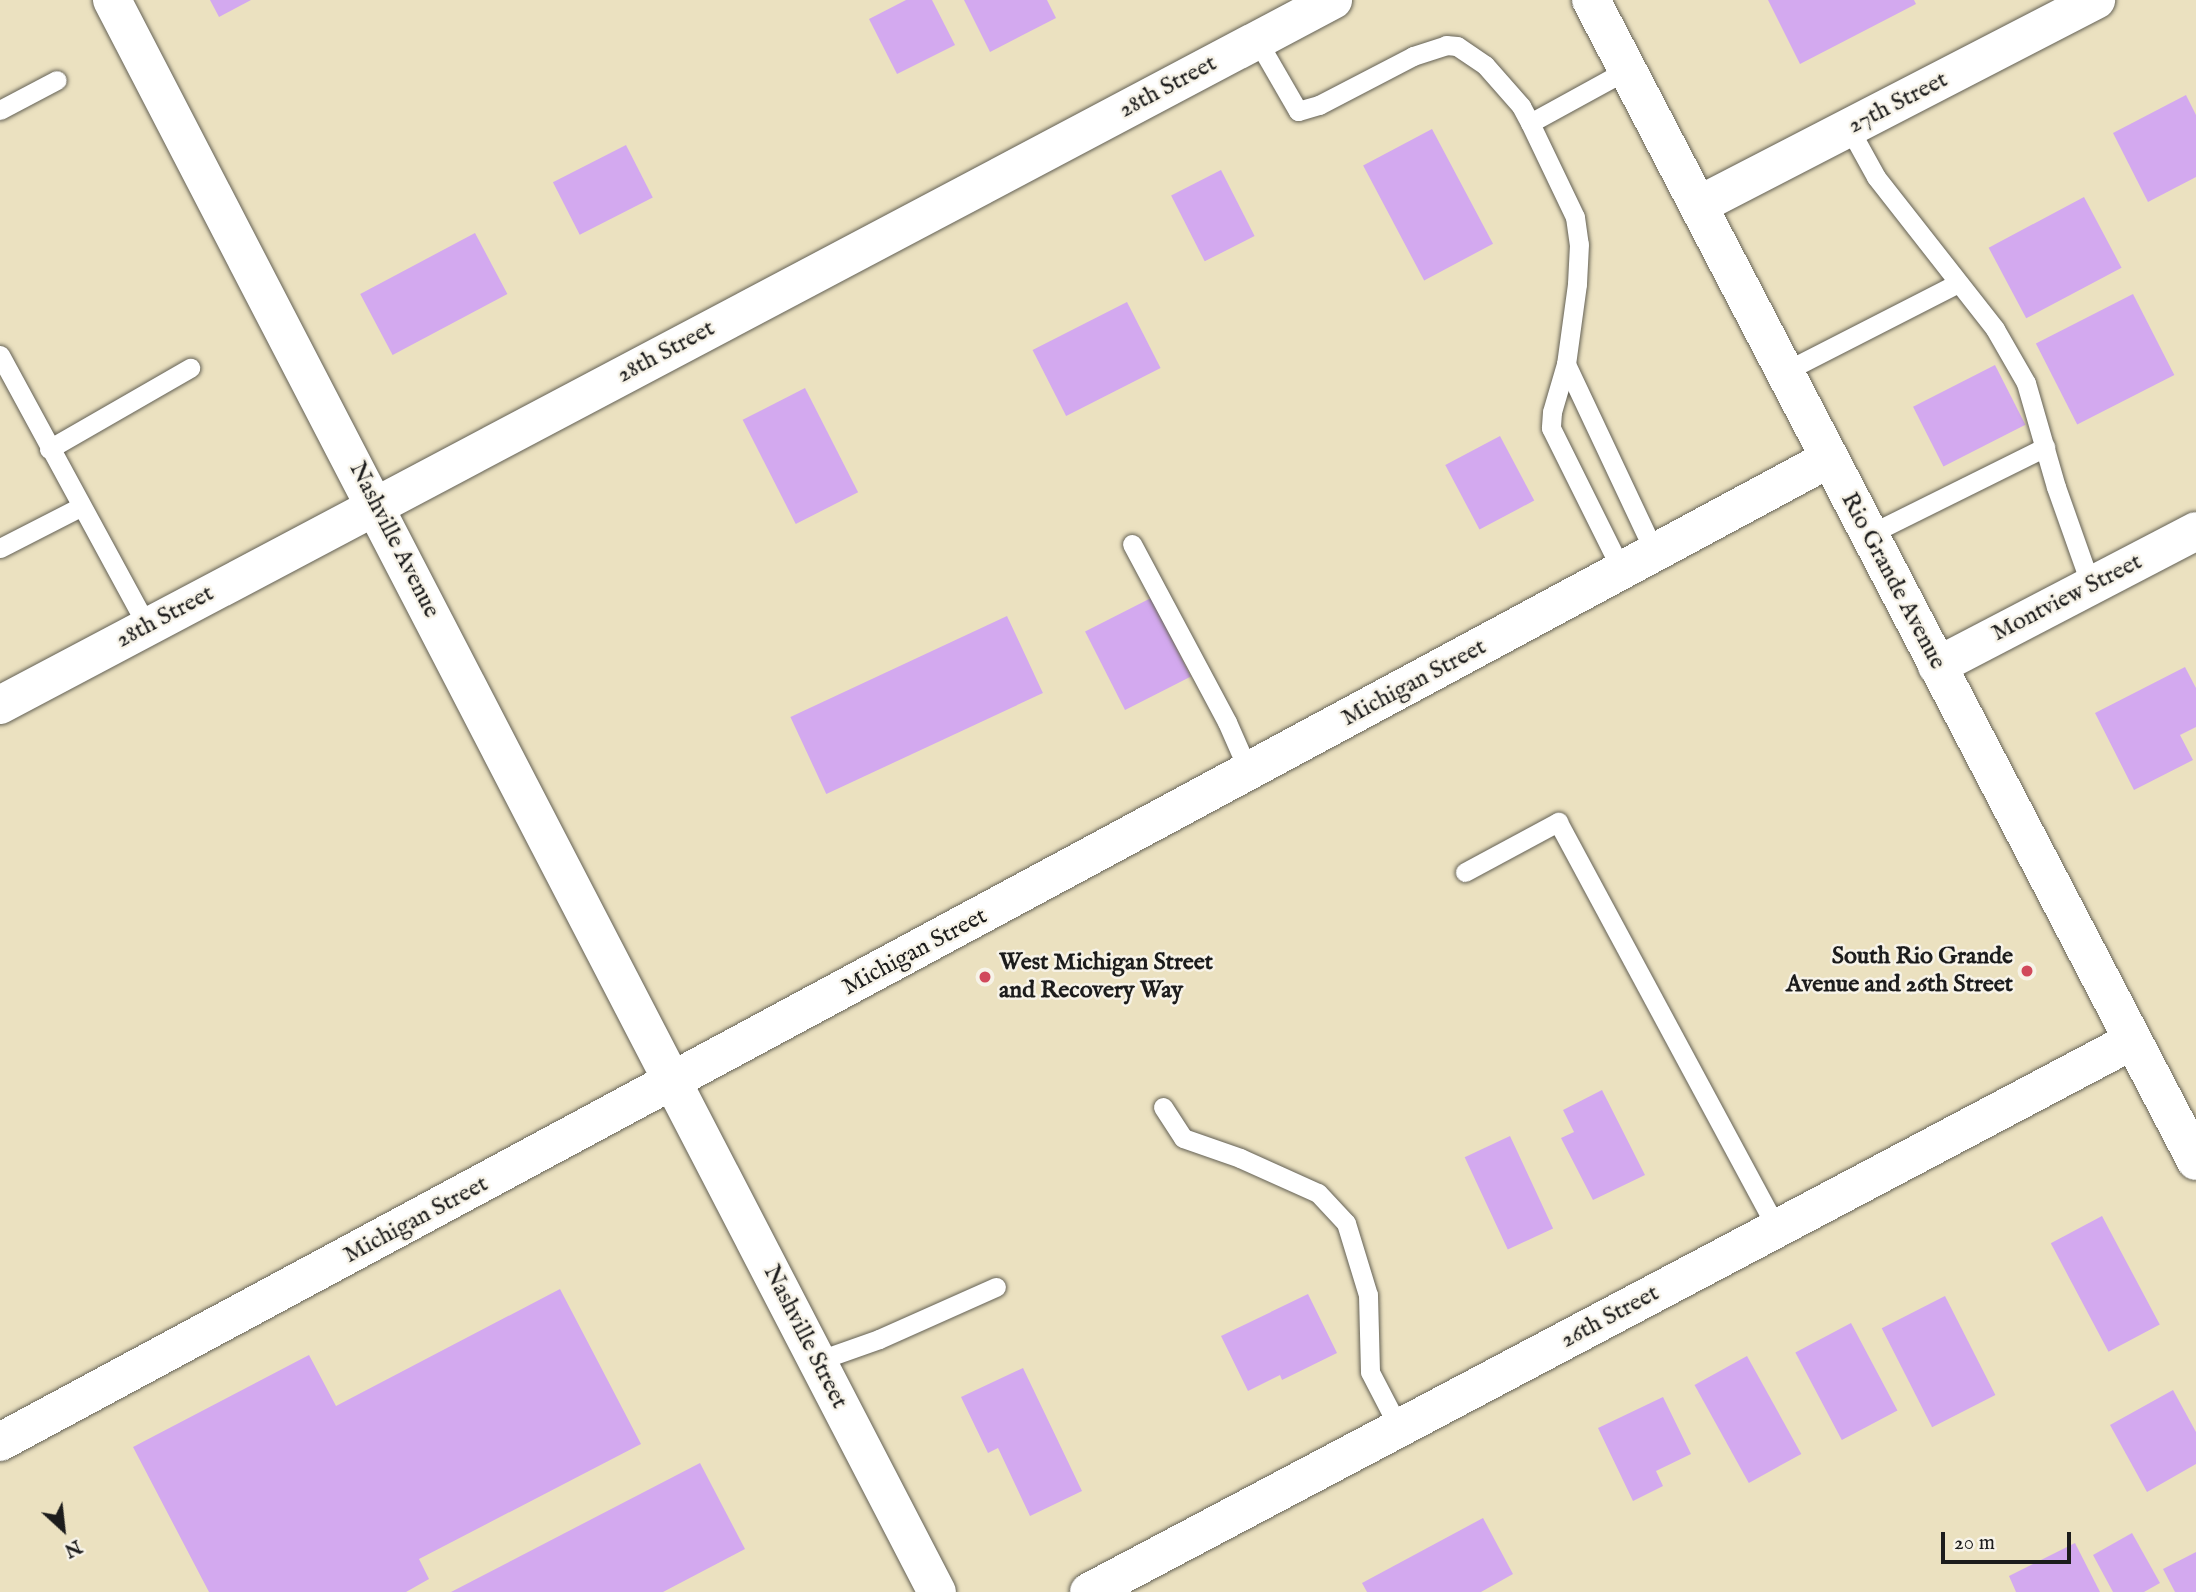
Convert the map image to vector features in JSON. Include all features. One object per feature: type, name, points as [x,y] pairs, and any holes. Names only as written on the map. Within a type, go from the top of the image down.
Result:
[{"type":"street","name":"Nashville Avenue","points":[[112,0],[673,1082]]},
{"type":"street","name":"28th Street","points":[[0,705],[375,504],[1333,0]]},
{"type":"street","name":"Rio Grande Avenue","points":[[1591,0],[2132,1041],[2187,1124],[2196,1161]]},
{"type":"street","name":"27th Street","points":[[1699,205],[2096,0]]},
{"type":"street","name":"Michigan Street","points":[[0,1442],[1829,460]]},
{"type":"street","name":"Montview Street","points":[[1937,666],[2196,531]]},
{"type":"street","name":"26th Street","points":[[1088,1592],[2132,1041]]},
{"type":"street","name":"Nashville Street","points":[[673,1082],[937,1592]]},
{"type":"lane","points":[[1257,40],[1298,111],[1319,105],[1413,56],[1446,45],[1468,52],[1485,65],[1521,106],[1575,217],[1577,284],[1566,364],[1551,428],[1622,571]]},
{"type":"lane","points":[[1530,123],[1627,70]]},
{"type":"lane","points":[[0,110],[57,80]]},
{"type":"lane","points":[[1849,128],[1876,177],[1995,329],[2026,383],[2091,586]]},
{"type":"lane","points":[[1784,372],[1958,283]]},
{"type":"lane","points":[[0,355],[80,507],[147,626]]},
{"type":"lane","points":[[1566,364],[1656,553]]},
{"type":"lane","points":[[49,449],[190,368]]},
{"type":"lane","points":[[1868,535],[2045,447]]},
{"type":"lane","points":[[0,548],[80,507]]},
{"type":"lane","points":[[1132,544],[1227,722],[1249,772]]},
{"type":"lane","points":[[1465,872],[1558,822],[1777,1228]]},
{"type":"lane","points":[[1163,1107],[1183,1138],[1240,1158],[1318,1193],[1346,1223],[1368,1295],[1370,1373],[1399,1428]]},
{"type":"lane","points":[[817,1361],[879,1339],[996,1287]]},
{"type":"building","points":[[210,0],[251,0],[219,17]]},
{"type":"building","points":[[906,0],[932,0],[955,45],[897,74],[869,19]]},
{"type":"building","points":[[964,0],[1047,0],[1056,18],[990,52]]},
{"type":"building","points":[[1768,0],[1914,0],[1916,4],[1800,64]]},
{"type":"building","points":[[2186,95],[2196,115],[2196,177],[2148,202],[2113,133]]},
{"type":"building","points":[[1432,129],[1493,244],[1424,280],[1363,166]]},
{"type":"building","points":[[626,145],[653,198],[580,235],[553,182]]},
{"type":"building","points":[[1221,170],[1255,236],[1205,261],[1171,195]]},
{"type":"building","points":[[2084,197],[2122,268],[2026,318],[1989,248]]},
{"type":"building","points":[[475,233],[507,294],[393,355],[360,294]]},
{"type":"building","points":[[2133,294],[2174,375],[2077,425],[2036,343]]},
{"type":"building","points":[[1127,302],[1161,368],[1066,416],[1033,350]]},
{"type":"building","points":[[1995,365],[2025,425],[1943,466],[1913,407]]},
{"type":"building","points":[[805,388],[858,492],[796,524],[743,420]]},
{"type":"building","points":[[1500,436],[1534,500],[1480,530],[1445,465]]},
{"type":"building","points":[[1151,598],[1191,676],[1125,710],[1085,632]]},
{"type":"building","points":[[1007,616],[1043,693],[826,794],[790,717]]},
{"type":"building","points":[[2185,667],[2196,688],[2196,727],[2180,735],[2193,760],[2134,790],[2095,713]]},
{"type":"building","points":[[1602,1090],[1645,1175],[1593,1200],[1561,1138],[1574,1132],[1563,1110]]},
{"type":"building","points":[[1510,1136],[1553,1228],[1508,1250],[1465,1157]]},
{"type":"building","points":[[2102,1216],[2160,1325],[2109,1352],[2051,1243]]},
{"type":"building","points":[[560,1289],[641,1444],[419,1559],[429,1579],[406,1592],[209,1592],[133,1447],[309,1355],[336,1406]]},
{"type":"building","points":[[1308,1294],[1337,1353],[1282,1380],[1280,1375],[1248,1391],[1221,1336]]},
{"type":"building","points":[[1945,1296],[1995,1395],[1932,1427],[1882,1328]]},
{"type":"building","points":[[1851,1323],[1897,1410],[1842,1440],[1795,1353]]},
{"type":"building","points":[[1747,1356],[1801,1454],[1749,1483],[1695,1385]]},
{"type":"building","points":[[1023,1368],[1082,1491],[1030,1516],[998,1448],[988,1453],[961,1397]]},
{"type":"building","points":[[2173,1390],[2196,1432],[2196,1464],[2147,1492],[2110,1425]]},
{"type":"building","points":[[1663,1397],[1691,1454],[1656,1471],[1663,1486],[1633,1501],[1598,1428]]},
{"type":"building","points":[[700,1463],[745,1549],[663,1592],[451,1592]]},
{"type":"building","points":[[1483,1518],[1513,1574],[1481,1592],[1367,1592],[1362,1583]]},
{"type":"building","points":[[2132,1533],[2160,1583],[2144,1592],[2113,1592],[2093,1555]]},
{"type":"building","points":[[2075,1543],[2100,1592],[2016,1592],[2009,1576]]},
{"type":"building","points":[[2196,1552],[2196,1592],[2175,1592],[2163,1569]]},
{"type":"place","name":"South Rio Grande Avenue and 26th Street","points":[[2027,971]]},
{"type":"place","name":"West Michigan Street and Recovery Way","points":[[985,977]]}]
